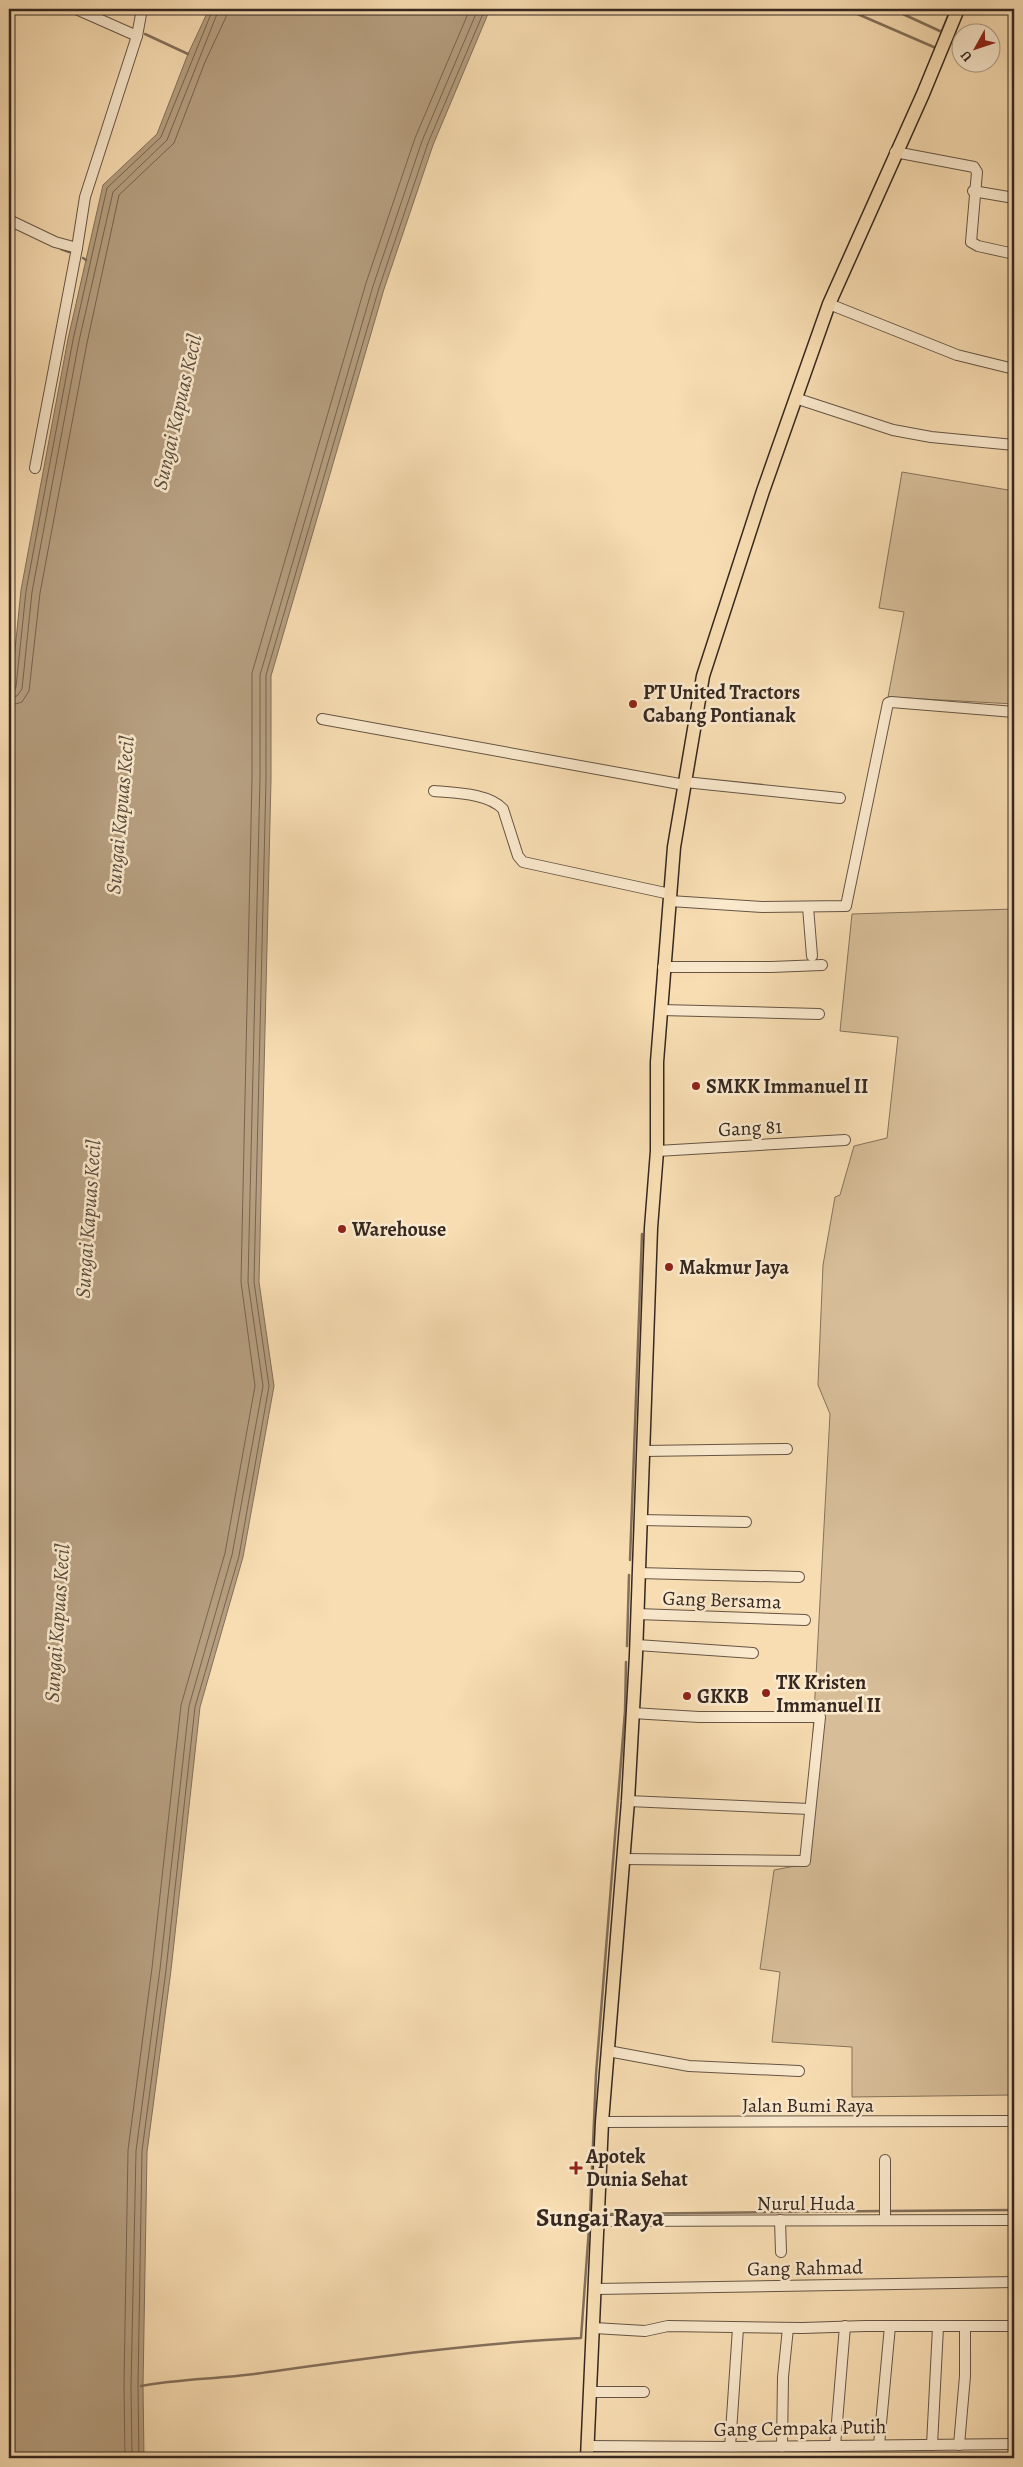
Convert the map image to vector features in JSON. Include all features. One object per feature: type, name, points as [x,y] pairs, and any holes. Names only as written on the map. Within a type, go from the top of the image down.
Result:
[{"type":"main road","points":[[587,2452],[596,2289],[602,2122],[628,1801],[637,1645],[651,1228],[657,1151],[657,1062],[663,967],[674,847],[704,676],[711,648],[795,398],[829,304],[895,152],[923,94],[958,9]]},
{"type":"street","points":[[76,9],[137,36]]},
{"type":"street","points":[[35,468],[77,248],[85,196],[137,36],[142,9]]},
{"type":"street","points":[[895,152],[974,167],[977,172],[971,242],[978,246],[1014,254]]},
{"type":"street","points":[[974,191],[1014,198]]},
{"type":"street","points":[[9,220],[55,242],[77,248]]},
{"type":"street","points":[[829,304],[957,355],[1014,368]]},
{"type":"street","points":[[795,398],[893,430],[930,437],[1014,445]]},
{"type":"street","points":[[434,791],[483,798],[503,809],[518,856],[523,862],[670,897],[808,907],[846,906],[888,704],[892,702],[1014,712]]},
{"type":"street","points":[[322,719],[685,784],[840,798]]},
{"type":"street","points":[[808,907],[812,956]]},
{"type":"street","points":[[663,967],[822,965]]},
{"type":"street","points":[[661,1010],[819,1014]]},
{"type":"street","name":"Gang 81","points":[[657,1151],[845,1140]]},
{"type":"street","points":[[643,1451],[787,1449]]},
{"type":"street","points":[[640,1520],[746,1522]]},
{"type":"street","points":[[638,1573],[798,1577]]},
{"type":"street","name":"Gang Bersama","points":[[637,1614],[806,1620]]},
{"type":"street","points":[[637,1645],[753,1653]]},
{"type":"street","points":[[623,1859],[805,1861],[820,1717],[699,1717],[632,1713]]},
{"type":"street","points":[[628,1801],[810,1809]]},
{"type":"street","points":[[608,2051],[681,2066],[799,2072]]},
{"type":"street","name":"Jalan Bumi Raya","points":[[602,2122],[1014,2121]]},
{"type":"street","points":[[885,2160],[885,2220]]},
{"type":"street","points":[[780,2220],[781,2252]]},
{"type":"street","name":"Nurul Huda","points":[[597,2221],[1014,2220]]},
{"type":"street","name":"Gang Rahmad","points":[[596,2289],[1014,2282]]},
{"type":"street","points":[[594,2328],[645,2331],[668,2326],[738,2328],[1014,2326]]},
{"type":"street","points":[[835,2446],[844,2326]]},
{"type":"street","points":[[879,2445],[890,2326]]},
{"type":"street","points":[[932,2445],[938,2327]]},
{"type":"street","points":[[960,2445],[965,2376],[965,2327]]},
{"type":"street","points":[[730,2448],[738,2328]]},
{"type":"street","points":[[782,2447],[783,2377],[788,2328]]},
{"type":"street","points":[[590,2392],[644,2392]]},
{"type":"street","name":"Gang Cempaka Putih","points":[[587,2452],[879,2445],[1014,2444]]},
{"type":"shaded area","points":[[902,472],[1014,491],[1014,704],[888,697],[904,612],[879,608]]},
{"type":"shaded area","points":[[1014,909],[1014,2095],[852,2097],[852,2047],[772,2042],[780,1972],[760,1969],[774,1870],[806,1864],[830,1414],[818,1385],[823,1265],[835,1197],[840,1195],[854,1146],[887,1138],[898,1037],[840,1031],[852,914]]},
{"type":"water","name":"Sungai Kapuas Kecil","points":[[209,9],[490,9],[433,145],[384,289],[271,676],[271,779],[259,1282],[274,1386],[243,1557],[200,1707],[171,1970],[147,2152],[143,2386],[144,2458],[9,2458],[9,710],[21,590],[68,339],[103,185],[157,134],[188,54]]},
{"type":"waterway","points":[[846,9],[936,48],[937,45]]},
{"type":"waterway","points":[[892,9],[942,32]]},
{"type":"waterway","points":[[941,33],[949,14]]},
{"type":"waterway","points":[[145,34],[188,54]]},
{"type":"waterway","points":[[61,249],[69,252]]},
{"type":"waterway","points":[[630,1560],[642,1234]]},
{"type":"waterway","points":[[627,1646],[629,1575]]},
{"type":"waterway","points":[[141,2386],[254,2374],[458,2348],[581,2338],[590,2214],[596,2074],[625,1711],[626,1662]]},
{"type":"waterway","points":[[888,2211],[1014,2210]]},
{"type":"waterway","points":[[611,2214],[883,2211]]},
{"type":"place","name":"PT United Tractors Cabang Pontianak","points":[[633,704]]},
{"type":"place","name":"SMKK Immanuel II","points":[[696,1086]]},
{"type":"place","name":"Warehouse","points":[[342,1229]]},
{"type":"place","name":"Makmur Jaya","points":[[669,1267]]},
{"type":"place","name":"TK Kristen Immanuel II","points":[[766,1693]]},
{"type":"place","name":"GKKB","points":[[687,1696]]},
{"type":"place","name":"Apotek Dunia Sehat","points":[[576,2168]]},
{"type":"district","name":"Sungai Raya","points":[[600,2218]]}]
